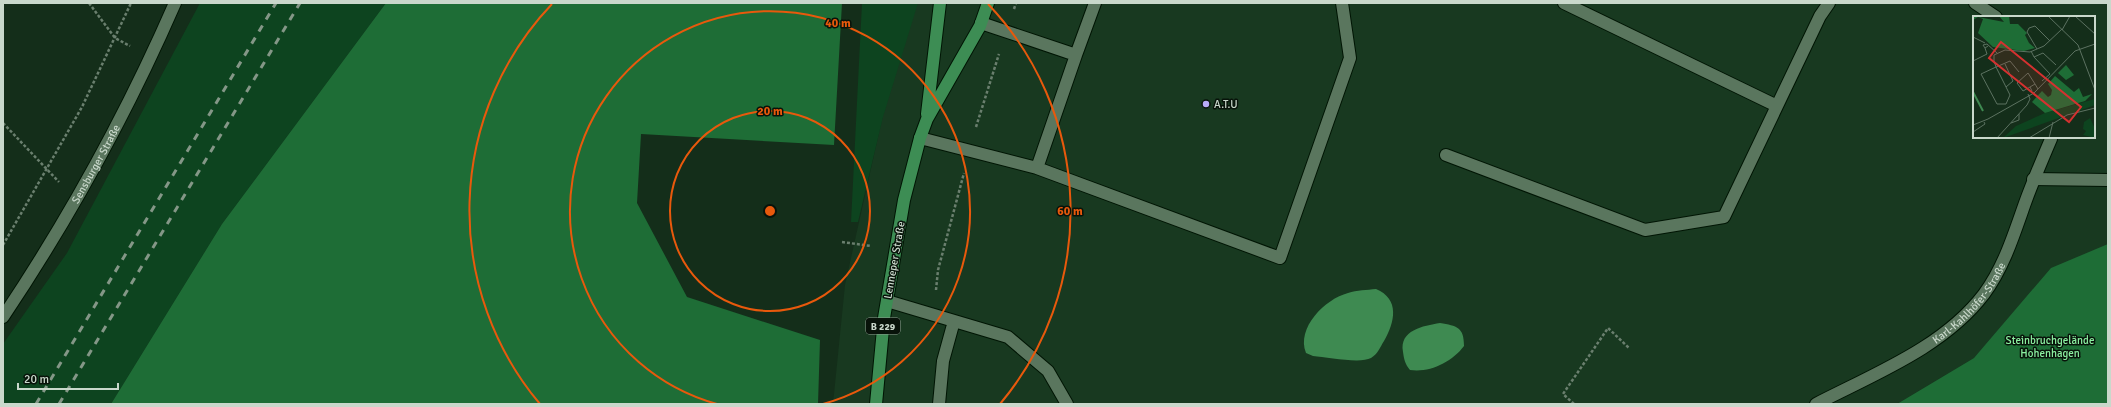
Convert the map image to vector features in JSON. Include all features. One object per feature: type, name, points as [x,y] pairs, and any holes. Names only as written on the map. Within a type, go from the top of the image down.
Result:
[{"type":"main road","name":"Lenneper Straße","points":[[927,119],[940,3]]},
{"type":"main road","name":"Lenneper Straße","points":[[876,404],[887,301],[904,200],[920,138],[927,119],[981,23],[988,3]]},
{"type":"street","name":"Sensburger Straße","points":[[3,317],[76,200],[125,109],[175,3]]},
{"type":"street","points":[[1037,168],[1095,3]]},
{"type":"street","points":[[920,138],[1037,168],[1280,258],[1350,58],[1342,3]]},
{"type":"street","points":[[1564,3],[1777,106]]},
{"type":"street","points":[[1446,155],[1645,230],[1724,217],[1820,16],[1829,3]]},
{"type":"street","points":[[1975,3],[1994,16]]},
{"type":"street","points":[[981,23],[1076,55]]},
{"type":"street","name":"Karl-Kahlhöfer-Straße","points":[[1816,404],[1898,362],[1950,330],[1984,294],[2006,255],[2033,179],[2051,138]]},
{"type":"street","points":[[2033,179],[2108,180]]},
{"type":"street","points":[[887,301],[1008,337],[1048,371],[1067,404]]},
{"type":"street","points":[[939,404],[943,361],[954,321]]},
{"type":"path","points":[[89,3],[115,38],[151,56]]},
{"type":"path","points":[[3,245],[47,171],[82,107],[131,3]]},
{"type":"path","points":[[932,314],[938,270],[969,151],[979,114],[1016,3]]},
{"type":"path","points":[[3,123],[76,200]]},
{"type":"path","points":[[842,242],[896,250]]},
{"type":"path","points":[[1574,404],[1563,394],[1608,328],[1629,348]]},
{"type":"shaded area","points":[[200,3],[386,3],[222,224],[111,404],[3,404],[3,344],[67,253]]},
{"type":"shaded area","points":[[862,3],[918,3],[883,117],[858,222],[851,222]]},
{"type":"shaded area","points":[[908,3],[2108,3],[2108,244],[1974,358],[1897,404],[833,404],[845,285]]},
{"type":"shaded area","points":[[1376,289],[1384,293],[1389,299],[1392,305],[1393,319],[1388,334],[1379,350],[1371,358],[1366,360],[1352,360],[1313,356],[1306,353],[1304,343],[1305,334],[1309,325],[1322,308],[1339,296],[1358,291]]},
{"type":"shaded area","points":[[1440,323],[1458,328],[1463,335],[1464,346],[1453,357],[1440,365],[1425,370],[1410,370],[1403,355],[1403,345],[1408,334],[1414,330]]},
{"type":"green space","points":[[386,3],[842,3],[834,145],[641,134],[637,203],[687,297],[820,340],[818,404],[111,404],[222,224]]},
{"type":"green space","name":"Steinbruchgelände Hohenhagen","points":[[2108,244],[2108,404],[1897,404],[1974,358],[2051,268]]},
{"type":"railway","points":[[36,404],[276,3]]},
{"type":"railway","points":[[59,404],[300,3]]},
{"type":"place","name":"A.T.U","points":[[1206,104]]}]
